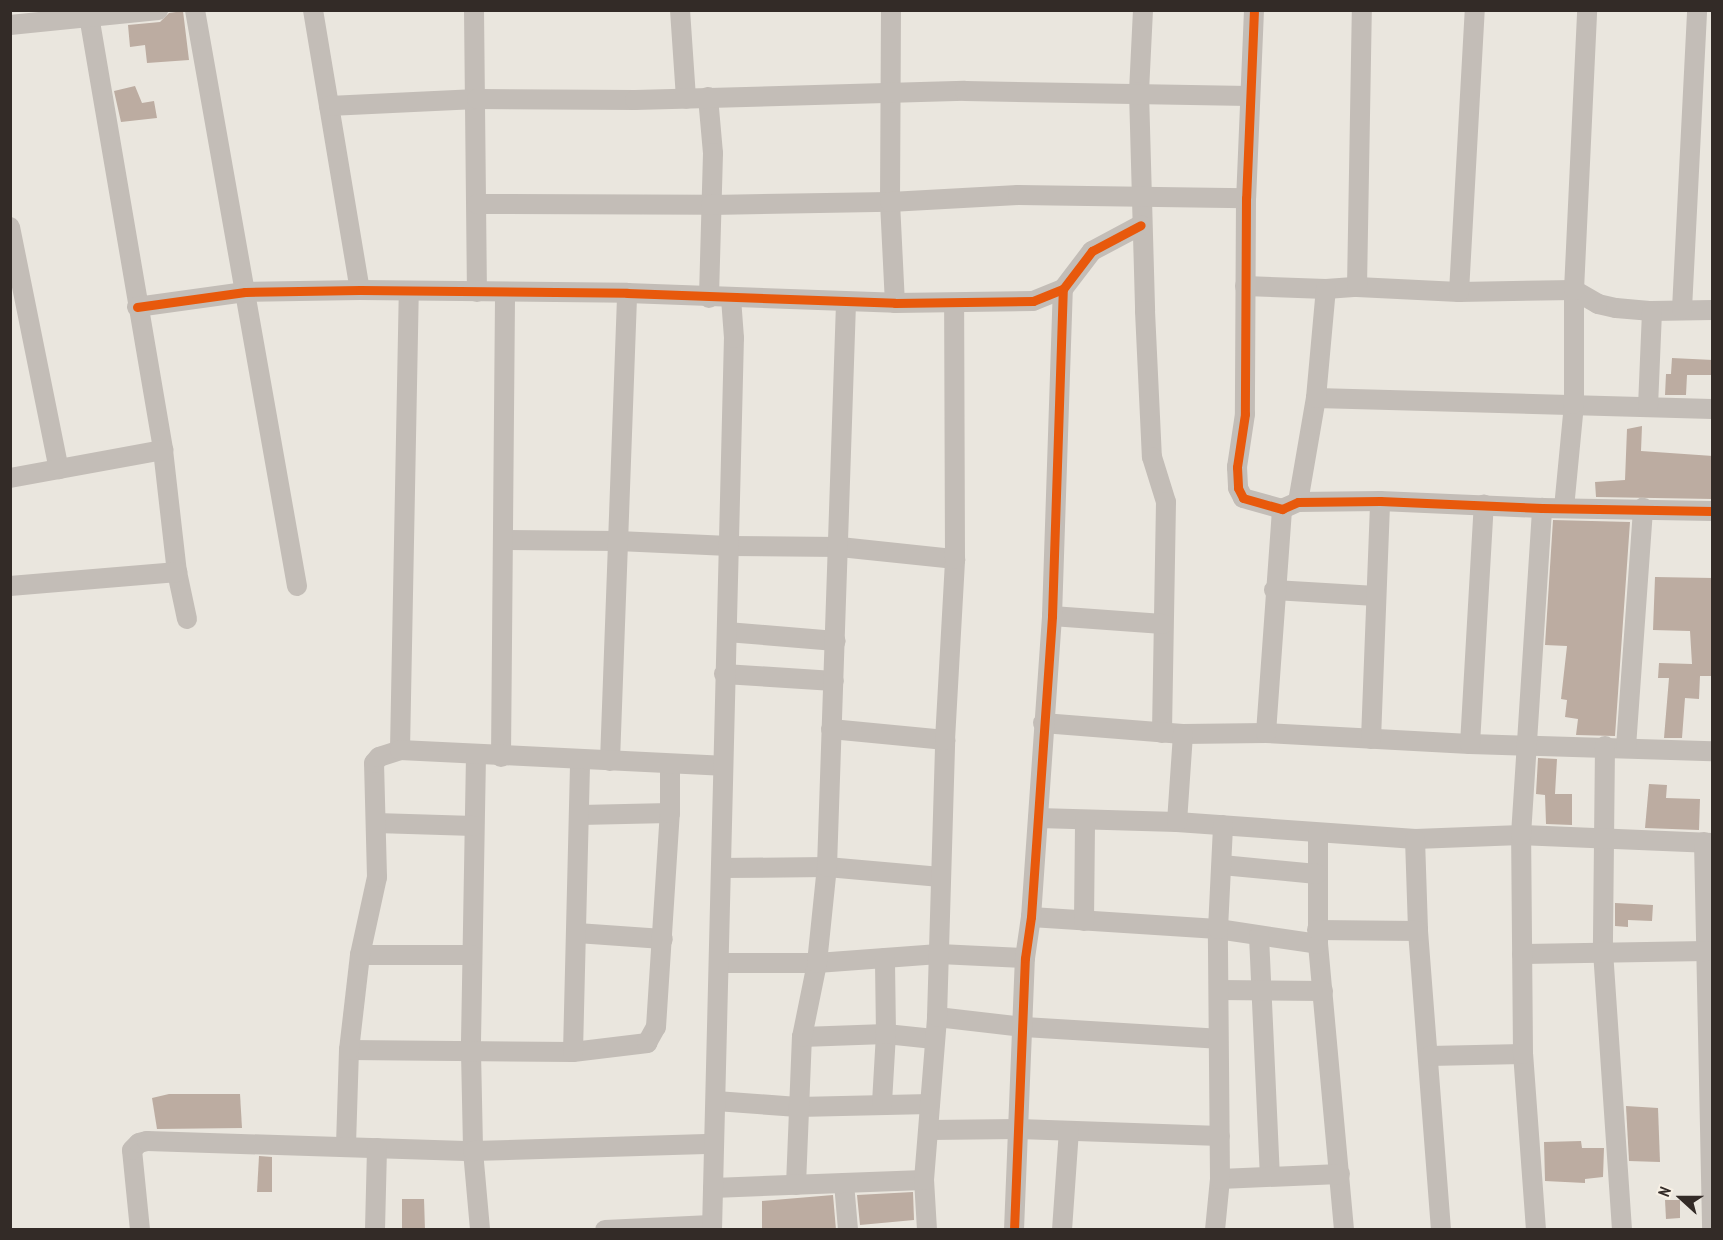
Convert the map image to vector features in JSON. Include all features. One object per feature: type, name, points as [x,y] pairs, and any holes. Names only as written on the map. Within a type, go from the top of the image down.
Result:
[{"type":"street","points":[[10,25],[87,14],[158,10]]},
{"type":"street","points":[[195,10],[297,586]]},
{"type":"street","points":[[313,10],[360,290]]},
{"type":"street","points":[[474,10],[477,99],[477,292]]},
{"type":"street","points":[[680,10],[686,99]]},
{"type":"street","points":[[891,10],[890,202],[895,303]]},
{"type":"street","points":[[1143,10],[1139,92],[1140,195],[1152,457],[1166,502],[1161,733]]},
{"type":"street","points":[[1254,10],[1246,198],[1245,414],[1237,467],[1238,488],[1243,498],[1290,506],[1380,501],[1542,508],[1713,511]]},
{"type":"street","points":[[1357,287],[1362,10]]},
{"type":"street","points":[[1460,292],[1475,10]]},
{"type":"street","points":[[1564,508],[1574,404],[1574,290],[1587,10]]},
{"type":"street","points":[[1682,309],[1697,10]]},
{"type":"street","points":[[87,14],[163,450],[177,572],[187,619]]},
{"type":"street","points":[[329,106],[477,99],[686,99],[889,93],[1139,92],[1249,96]]},
{"type":"street","points":[[708,97],[713,153],[709,298]]},
{"type":"street","points":[[477,204],[711,205],[890,202],[1018,195],[1246,198]]},
{"type":"street","points":[[137,307],[245,292],[360,290],[627,292],[709,298],[895,303],[1033,302],[1063,289],[1092,251],[1142,225]]},
{"type":"street","points":[[10,227],[59,469]]},
{"type":"street","points":[[1245,286],[1326,289],[1357,287],[1460,292],[1574,290],[1598,304],[1616,308],[1652,311],[1713,310]]},
{"type":"street","points":[[1014,1230],[1025,958],[1031,916],[1052,616],[1063,289]]},
{"type":"street","points":[[1266,733],[1274,590],[1290,506],[1316,398],[1326,289]]},
{"type":"street","points":[[400,750],[409,291]]},
{"type":"street","points":[[501,757],[505,540],[505,292]]},
{"type":"street","points":[[609,761],[627,292]]},
{"type":"street","points":[[605,1230],[712,1227],[734,338],[731,298]]},
{"type":"street","points":[[796,1185],[802,1037],[817,963],[827,867],[840,547],[846,302]]},
{"type":"street","points":[[927,1230],[924,1180],[930,1130],[937,1017],[945,740],[955,559],[954,303]]},
{"type":"street","points":[[1648,407],[1652,311]]},
{"type":"street","points":[[1316,398],[1713,409]]},
{"type":"street","points":[[10,478],[163,450]]},
{"type":"street","points":[[1371,739],[1380,501]]},
{"type":"street","points":[[1470,744],[1484,504]]},
{"type":"street","points":[[1536,1230],[1523,1054],[1521,835],[1542,508]]},
{"type":"street","points":[[1626,747],[1643,508]]},
{"type":"street","points":[[505,540],[840,547],[955,559]]},
{"type":"street","points":[[10,586],[177,572]]},
{"type":"street","points":[[1274,590],[1376,596]]},
{"type":"street","points":[[1052,616],[1163,624]]},
{"type":"street","points":[[727,632],[836,641]]},
{"type":"street","points":[[724,674],[834,681]]},
{"type":"street","points":[[1043,723],[1184,735],[1266,733],[1470,744],[1605,746],[1713,751]]},
{"type":"street","points":[[831,729],[945,740]]},
{"type":"street","points":[[1177,822],[1184,735]]},
{"type":"street","points":[[1605,746],[1603,951],[1622,1230]]},
{"type":"street","points":[[346,1145],[349,1050],[360,955],[377,877],[374,763],[385,752],[400,750],[501,757],[723,766]]},
{"type":"street","points":[[476,755],[471,1052],[473,1151],[480,1230]]},
{"type":"street","points":[[573,1052],[580,815],[579,760]]},
{"type":"street","points":[[349,1050],[573,1052],[638,1045],[652,1038],[656,1027],[663,939],[670,813],[670,764]]},
{"type":"street","points":[[580,815],[670,813]]},
{"type":"street","points":[[1038,818],[1177,822],[1415,839],[1521,835],[1708,842],[1707,951],[1712,1230]]},
{"type":"street","points":[[1084,921],[1086,820]]},
{"type":"street","points":[[376,823],[474,826]]},
{"type":"street","points":[[1215,1230],[1220,1179],[1218,929],[1223,825]]},
{"type":"street","points":[[1318,833],[1317,937],[1344,1230]]},
{"type":"street","points":[[1415,839],[1418,931],[1441,1230]]},
{"type":"street","points":[[1222,865],[1317,874]]},
{"type":"street","points":[[721,868],[827,867],[941,877]]},
{"type":"street","points":[[1031,916],[1218,929],[1259,936],[1317,937],[1418,931]]},
{"type":"street","points":[[577,933],[663,939]]},
{"type":"street","points":[[1259,936],[1270,1175]]},
{"type":"street","points":[[1522,954],[1707,951]]},
{"type":"street","points":[[719,963],[817,963],[939,954],[1025,958]]},
{"type":"street","points":[[360,955],[472,955]]},
{"type":"street","points":[[882,1103],[886,1034],[885,958]]},
{"type":"street","points":[[1219,990],[1323,991]]},
{"type":"street","points":[[937,1017],[1024,1027],[1218,1039]]},
{"type":"street","points":[[802,1037],[886,1034],[934,1039]]},
{"type":"street","points":[[1429,1056],[1523,1054]]},
{"type":"street","points":[[716,1101],[798,1107],[882,1103],[930,1104]]},
{"type":"street","points":[[930,1130],[1019,1129],[1220,1136]]},
{"type":"street","points":[[1062,1230],[1069,1131]]},
{"type":"street","points":[[140,1230],[131,1160],[132,1150],[138,1143],[147,1141],[346,1145],[473,1151],[714,1144]]},
{"type":"street","points":[[375,1230],[377,1148]]},
{"type":"street","points":[[1220,1179],[1270,1175],[1340,1174]]},
{"type":"street","points":[[714,1188],[924,1180]]},
{"type":"street","points":[[844,1183],[848,1230]]},
{"type":"building","points":[[183,11],[189,60],[147,63],[145,45],[130,47],[128,25],[160,22],[169,13]]},
{"type":"building","points":[[135,86],[142,103],[154,101],[157,118],[121,122],[114,91]]},
{"type":"building","points":[[1672,358],[1713,360],[1713,375],[1687,375],[1686,395],[1665,395],[1666,374],[1671,374]]},
{"type":"building","points":[[1642,426],[1641,451],[1713,456],[1713,499],[1596,497],[1595,482],[1625,480],[1627,429]]},
{"type":"building","points":[[1553,520],[1630,522],[1615,736],[1576,735],[1578,719],[1565,717],[1567,700],[1561,699],[1567,646],[1545,645]]},
{"type":"building","points":[[1655,577],[1713,578],[1713,676],[1700,676],[1699,699],[1685,698],[1682,738],[1664,738],[1669,678],[1658,678],[1659,663],[1692,664],[1690,631],[1653,630]]},
{"type":"building","points":[[1538,758],[1557,759],[1555,794],[1572,794],[1572,825],[1546,824],[1545,795],[1536,794]]},
{"type":"building","points":[[1649,784],[1667,785],[1666,798],[1700,799],[1699,830],[1645,828]]},
{"type":"building","points":[[1615,903],[1653,905],[1652,921],[1628,920],[1628,927],[1615,926]]},
{"type":"building","points":[[169,1094],[240,1094],[242,1128],[157,1129],[152,1098]]},
{"type":"building","points":[[1626,1106],[1658,1108],[1660,1162],[1629,1161]]},
{"type":"building","points":[[1581,1141],[1582,1148],[1604,1148],[1603,1177],[1585,1179],[1585,1183],[1545,1181],[1544,1142]]},
{"type":"building","points":[[259,1156],[272,1157],[272,1192],[257,1192]]},
{"type":"building","points":[[913,1192],[914,1220],[860,1225],[857,1195]]},
{"type":"building","points":[[833,1195],[836,1230],[762,1230],[762,1201]]},
{"type":"building","points":[[402,1199],[424,1199],[425,1230],[402,1230]]},
{"type":"building","points":[[1665,1200],[1680,1200],[1680,1218],[1666,1219]]},
{"type":"cycle path","points":[[1254,10],[1246,198],[1245,414],[1237,467],[1238,488],[1243,498],[1282,509],[1298,502],[1380,501],[1542,508],[1712,511]]},
{"type":"cycle path","points":[[137,307],[245,292],[360,290],[627,293],[895,303],[1033,301],[1063,289],[1092,251],[1141,225]]},
{"type":"cycle path","points":[[1014,1230],[1025,958],[1031,917],[1052,616],[1063,289]]}]
